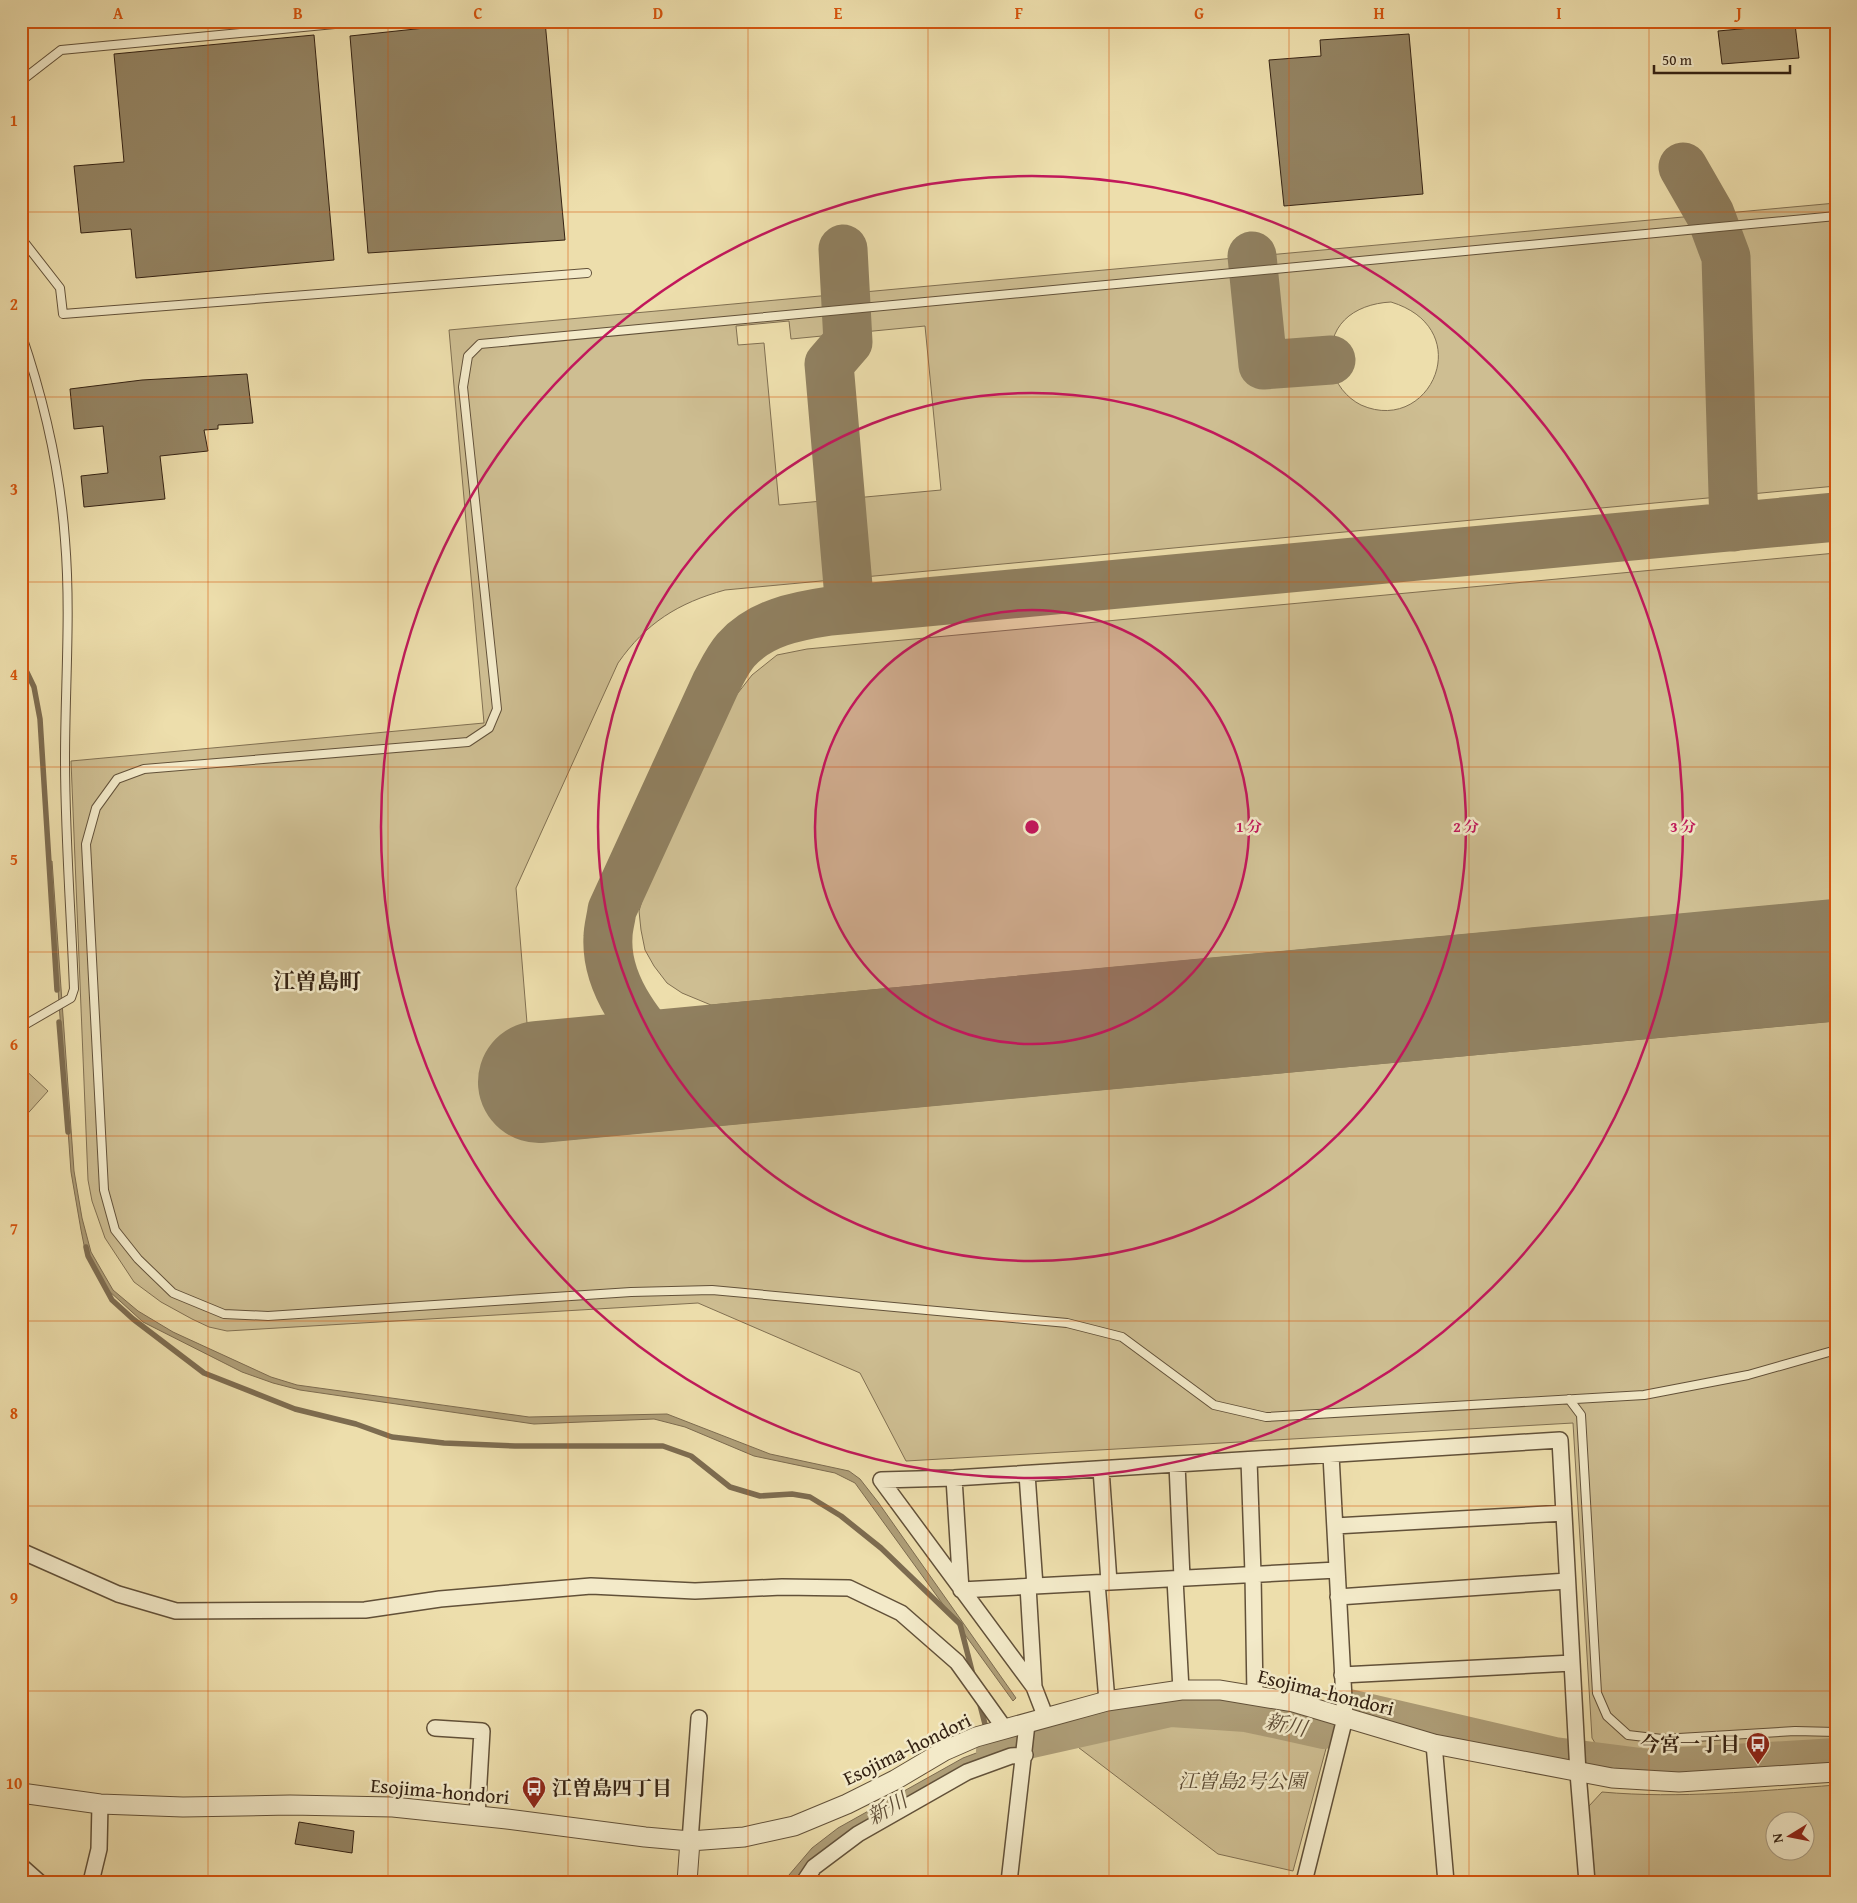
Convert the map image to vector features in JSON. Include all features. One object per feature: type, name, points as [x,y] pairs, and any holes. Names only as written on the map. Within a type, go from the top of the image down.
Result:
[{"type":"street","points":[[1046,1718],[1034,1687],[881,1480],[1027,1474],[1560,1440],[1578,1773],[1587,1882]]},
{"type":"street","points":[[1304,1882],[1344,1718],[1331,1455]]},
{"type":"street","points":[[1249,1460],[1254,1574],[1255,1695]]},
{"type":"street","points":[[1177,1464],[1181,1690]]},
{"type":"street","points":[[1101,1469],[1107,1701]]},
{"type":"street","points":[[1027,1474],[1034,1687]]},
{"type":"street","points":[[954,1478],[961,1590]]},
{"type":"street","points":[[1335,1526],[1564,1513]]},
{"type":"street","points":[[21,1551],[118,1594],[176,1611],[366,1610],[440,1599],[591,1586],[695,1591],[782,1587],[849,1588],[901,1613],[957,1662],[1005,1729]]},
{"type":"street","points":[[961,1590],[1337,1570]]},
{"type":"street","points":[[1338,1597],[1568,1581]]},
{"type":"street","points":[[1342,1675],[1572,1663]]},
{"type":"street","name":"Esojima-hondori","points":[[21,1793],[100,1804],[183,1808],[290,1805],[393,1808],[690,1841],[744,1837],[794,1826],[847,1804],[895,1780],[944,1751],[1005,1729],[1107,1701],[1181,1690],[1220,1690],[1293,1702],[1434,1744],[1578,1773],[1633,1780],[1679,1782],[1836,1772]]},
{"type":"street","points":[[687,1882],[699,1718]]},
{"type":"street","points":[[1009,1882],[1025,1755],[1027,1724]]},
{"type":"street","points":[[435,1728],[482,1731],[477,1816]]},
{"type":"street","points":[[1434,1744],[1446,1882]]},
{"type":"street","points":[[804,1882],[814,1867],[858,1834],[875,1824],[967,1772],[1011,1756],[1025,1755]]},
{"type":"street","points":[[91,1882],[99,1849],[100,1804]]},
{"type":"street","points":[[21,1866],[39,1882]]},
{"type":"lane","points":[[21,81],[60,50],[366,21]]},
{"type":"lane","points":[[1836,216],[480,344],[468,356],[463,387],[497,709],[489,728],[468,742],[144,769],[117,779],[96,808],[86,844],[104,1190],[115,1230],[138,1259],[173,1292],[224,1314],[268,1316],[631,1292],[712,1290],[1067,1323],[1122,1337],[1214,1405],[1266,1417],[1644,1395],[1748,1375],[1836,1350]]},
{"type":"lane","points":[[21,238],[60,288],[63,314],[586,273]]},
{"type":"lane","points":[[21,333],[38,384],[48,425],[65,538],[67,582],[65,760],[74,989],[71,998],[21,1027]]},
{"type":"lane","points":[[1569,1400],[1581,1415],[1598,1692],[1607,1716],[1628,1735],[1662,1739],[1795,1731],[1836,1732]]},
{"type":"green space","points":[[1836,203],[1836,486],[725,590],[708,595],[664,616],[640,637],[618,663],[516,888],[527,1023],[541,1142],[1836,1021],[1836,1744],[1613,1755],[1598,1748],[1592,1738],[1573,1423],[906,1461],[860,1373],[698,1303],[227,1331],[209,1327],[192,1319],[161,1302],[134,1282],[105,1238],[92,1201],[88,1180],[71,761],[484,723],[449,330]],"holes":[[[1391,302],[1418,315],[1433,334],[1438,355],[1435,375],[1424,393],[1407,406],[1386,411],[1361,405],[1346,394],[1336,379],[1332,367],[1331,353],[1333,340],[1345,320],[1365,307]],[[789,321],[791,339],[925,326],[941,490],[779,505],[764,343],[738,345],[736,326]]]},
{"type":"green space","points":[[1836,553],[1836,900],[711,1005],[682,993],[667,983],[645,950],[639,911],[646,887],[734,698],[752,675],[777,655],[807,649]]},
{"type":"green space","points":[[21,1066],[48,1091],[21,1121]]},
{"type":"green space","name":"江曽島2号公園","points":[[1181,1703],[1242,1707],[1331,1730],[1293,1871],[1218,1854],[1053,1728],[1095,1718]]},
{"type":"green space","points":[[1836,1785],[1836,1882],[1595,1882],[1589,1806],[1602,1792],[1660,1795],[1748,1792]]},
{"type":"water","points":[[52,861],[74,1171],[82,1218],[91,1252],[113,1290],[138,1311],[173,1332],[271,1377],[297,1385],[529,1417],[667,1414],[770,1454],[849,1471],[860,1479],[878,1502],[1016,1698],[1013,1701],[855,1483],[835,1473],[754,1456],[685,1427],[654,1419],[534,1424],[300,1390],[242,1372],[143,1322],[109,1291],[85,1250],[81,1230],[71,1172],[49,862]]},
{"type":"water","points":[[1180,1704],[1231,1705],[1287,1717],[1285,1726],[1240,1715],[1192,1713],[1168,1715],[1121,1722],[1050,1737],[1049,1731],[1148,1708]]},
{"type":"water","points":[[995,1746],[998,1754],[815,1858],[796,1882],[783,1882],[812,1848],[838,1828],[963,1758]]},
{"type":"building","points":[[490,21],[545,21],[565,240],[368,253],[350,36]]},
{"type":"building","points":[[1795,24],[1799,58],[1722,64],[1718,31]]},
{"type":"building","points":[[1409,34],[1423,194],[1284,206],[1269,60],[1321,56],[1320,40]]},
{"type":"building","points":[[314,35],[334,260],[136,278],[131,229],[81,233],[74,166],[124,162],[114,54]]},
{"type":"building","points":[[247,374],[253,423],[218,425],[218,429],[204,430],[208,451],[160,456],[165,499],[84,507],[81,476],[108,473],[103,426],[74,429],[70,389],[142,380]]},
{"type":"building","points":[[299,1822],[354,1831],[352,1853],[295,1844]]},
{"type":"waterway","points":[[21,660],[34,687],[40,719],[57,990]]},
{"type":"waterway","points":[[59,1022],[68,1132]]},
{"type":"waterway","points":[[86,1247],[88,1256],[112,1300],[133,1319],[204,1373],[295,1409],[356,1424],[392,1437],[444,1443],[515,1446],[663,1446],[691,1456],[730,1487],[760,1496],[792,1494],[810,1497],[841,1516],[881,1548],[960,1624],[973,1675]]},
{"type":"waterway","points":[[979,1701],[992,1751],[990,1752]]},
{"type":"waterway","name":"新川","points":[[992,1751],[1171,1711],[1246,1716],[1324,1733],[1345,1704],[1555,1753],[1649,1765],[1836,1754]]},
{"type":"taxiway","points":[[1683,167],[1710,214],[1726,257],[1734,527]]},
{"type":"taxiway","points":[[843,249],[848,342],[829,364],[850,609]]},
{"type":"taxiway","points":[[1252,256],[1263,365],[1331,360]]},
{"type":"taxiway","points":[[678,1068],[641,1025],[620,992],[609,956],[608,934],[612,910],[723,670],[736,650],[756,633],[767,627],[792,618],[830,611],[1836,517]]},
{"type":"runway","points":[[539,1082],[1836,960]]},
{"type":"place","name":"今宮一丁目","points":[[1758,1765]]},
{"type":"place","name":"江曽島四丁目","points":[[534,1809]]},
{"type":"district","name":"江曽島町","points":[[317,981]]}]
